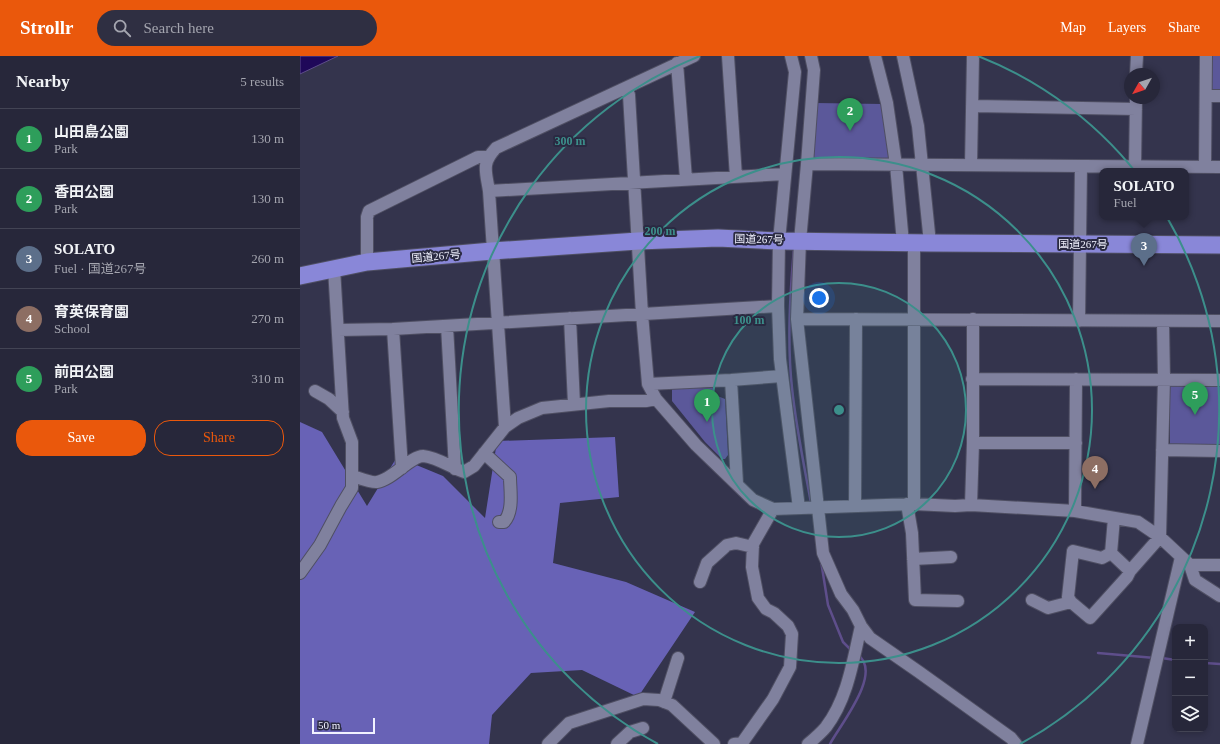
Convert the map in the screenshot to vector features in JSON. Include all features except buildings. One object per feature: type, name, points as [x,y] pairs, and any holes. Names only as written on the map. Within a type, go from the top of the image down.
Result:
[{"type":"highway","name":"国道267号","points":[[300,276],[367,262],[492,251],[718,238],[916,243],[1220,245]]},
{"type":"street","points":[[505,427],[486,166],[488,157],[496,148],[694,56]]},
{"type":"street","points":[[728,56],[736,177]]},
{"type":"street","points":[[791,56],[795,72],[785,174],[810,508]]},
{"type":"street","points":[[811,56],[814,70],[807,164],[790,241],[778,306],[782,376],[810,508],[823,553],[841,594],[870,638],[1005,734],[1016,744]]},
{"type":"street","points":[[875,56],[886,103],[896,165],[916,243]]},
{"type":"street","points":[[903,56],[918,126],[923,165],[916,243],[910,504],[915,600],[958,600]]},
{"type":"street","points":[[971,165],[973,56]]},
{"type":"street","points":[[1136,56],[1136,68]]},
{"type":"street","points":[[1205,166],[1207,96],[1206,56]]},
{"type":"street","points":[[677,63],[686,179]]},
{"type":"street","points":[[627,88],[630,95],[642,314],[648,384],[656,399],[696,445],[753,500],[773,509],[910,504],[955,506],[971,505],[1075,511],[1138,522],[1160,537],[1185,561],[1195,580],[1220,596]]},
{"type":"street","points":[[1207,96],[1220,96]]},
{"type":"street","points":[[972,106],[1124,103]]},
{"type":"street","points":[[1135,167],[1136,104]]},
{"type":"street","points":[[367,262],[366,218],[369,211],[478,157],[488,157]]},
{"type":"street","points":[[807,164],[1220,167]]},
{"type":"street","points":[[1080,321],[1081,166]]},
{"type":"street","points":[[489,191],[635,184],[686,179],[785,174]]},
{"type":"street","points":[[300,573],[320,545],[352,488],[352,442],[343,418],[334,268]]},
{"type":"street","points":[[338,330],[448,326],[778,306]]},
{"type":"street","points":[[570,318],[574,404]]},
{"type":"street","points":[[796,319],[973,319],[1163,322],[1220,321]]},
{"type":"street","points":[[855,506],[856,319]]},
{"type":"street","points":[[971,505],[973,443],[973,319]]},
{"type":"street","points":[[1110,553],[1102,558],[1073,551],[1068,597],[1070,602],[1090,618],[1160,537],[1164,379],[1163,322]]},
{"type":"street","points":[[448,326],[455,469]]},
{"type":"street","points":[[393,329],[402,468]]},
{"type":"street","points":[[648,384],[782,376]]},
{"type":"street","points":[[972,379],[1220,380]]},
{"type":"street","points":[[1075,511],[1076,379]]},
{"type":"street","points":[[731,380],[737,483]]},
{"type":"street","points":[[315,391],[329,399],[343,412]]},
{"type":"street","points":[[353,476],[376,483],[421,456],[430,458],[464,472],[474,466],[505,427],[518,418],[542,408],[609,401],[646,401],[656,399]]},
{"type":"street","points":[[973,443],[1076,443]]},
{"type":"street","points":[[1162,450],[1220,451]]},
{"type":"street","points":[[484,453],[510,477],[508,518],[504,522],[499,522]]},
{"type":"street","points":[[734,744],[742,743],[773,699],[790,667],[792,634],[788,626],[774,613],[766,610],[758,598],[752,567],[753,544],[773,509]]},
{"type":"street","points":[[1110,553],[1114,518]]},
{"type":"street","points":[[700,582],[707,563],[727,545],[736,543],[753,547]]},
{"type":"street","points":[[1110,553],[1130,571]]},
{"type":"street","points":[[913,559],[952,557]]},
{"type":"street","points":[[1185,561],[1220,565]]},
{"type":"street","points":[[1137,744],[1185,561]]},
{"type":"street","points":[[1032,600],[1048,608],[1070,602]]},
{"type":"street","points":[[808,744],[825,728],[838,709],[844,694],[861,626]]},
{"type":"street","points":[[664,702],[678,658]]},
{"type":"street","points":[[548,744],[569,723],[643,699],[659,700],[672,706],[714,744]]},
{"type":"street","points":[[617,744],[630,732],[643,728]]},
{"type":"shaded area","points":[[300,56],[338,56],[300,74]]},
{"type":"shaded area","points":[[1210,56],[1220,56],[1220,92],[1213,92],[1210,89]]},
{"type":"shaded area","points":[[816,103],[882,104],[890,160],[812,159]]},
{"type":"shaded area","points":[[1170,384],[1220,385],[1220,446],[1170,446]]},
{"type":"shaded area","points":[[712,386],[715,395],[725,399],[728,455],[725,459],[722,459],[705,442],[672,401],[672,388]]},
{"type":"shaded area","points":[[300,422],[322,432],[367,506],[397,457],[443,476],[485,518],[497,441],[615,437],[619,497],[560,503],[553,563],[626,582],[695,612],[638,697],[582,670],[531,673],[492,715],[489,744],[300,744]]},
{"type":"waterway","points":[[794,248],[791,283],[790,371],[800,446],[811,503]]},
{"type":"waterway","points":[[821,561],[828,605],[843,642],[852,651]]},
{"type":"waterway","points":[[1098,653],[1155,658]]},
{"type":"waterway","points":[[830,744],[850,712],[863,686],[866,674],[864,663],[858,655]]},
{"type":"waterway","points":[[1162,658],[1172,660]]},
{"type":"waterway","points":[[1208,663],[1220,664]]},
{"type":"place","name":"香田公園","points":[[850,131]]},
{"type":"place","name":"SOLATO","points":[[1144,266]]},
{"type":"place","name":"前田公園","points":[[1195,415]]},
{"type":"place","name":"山田島公園","points":[[707,422]]},
{"type":"place","name":"育英保育園","points":[[1095,489]]}]
